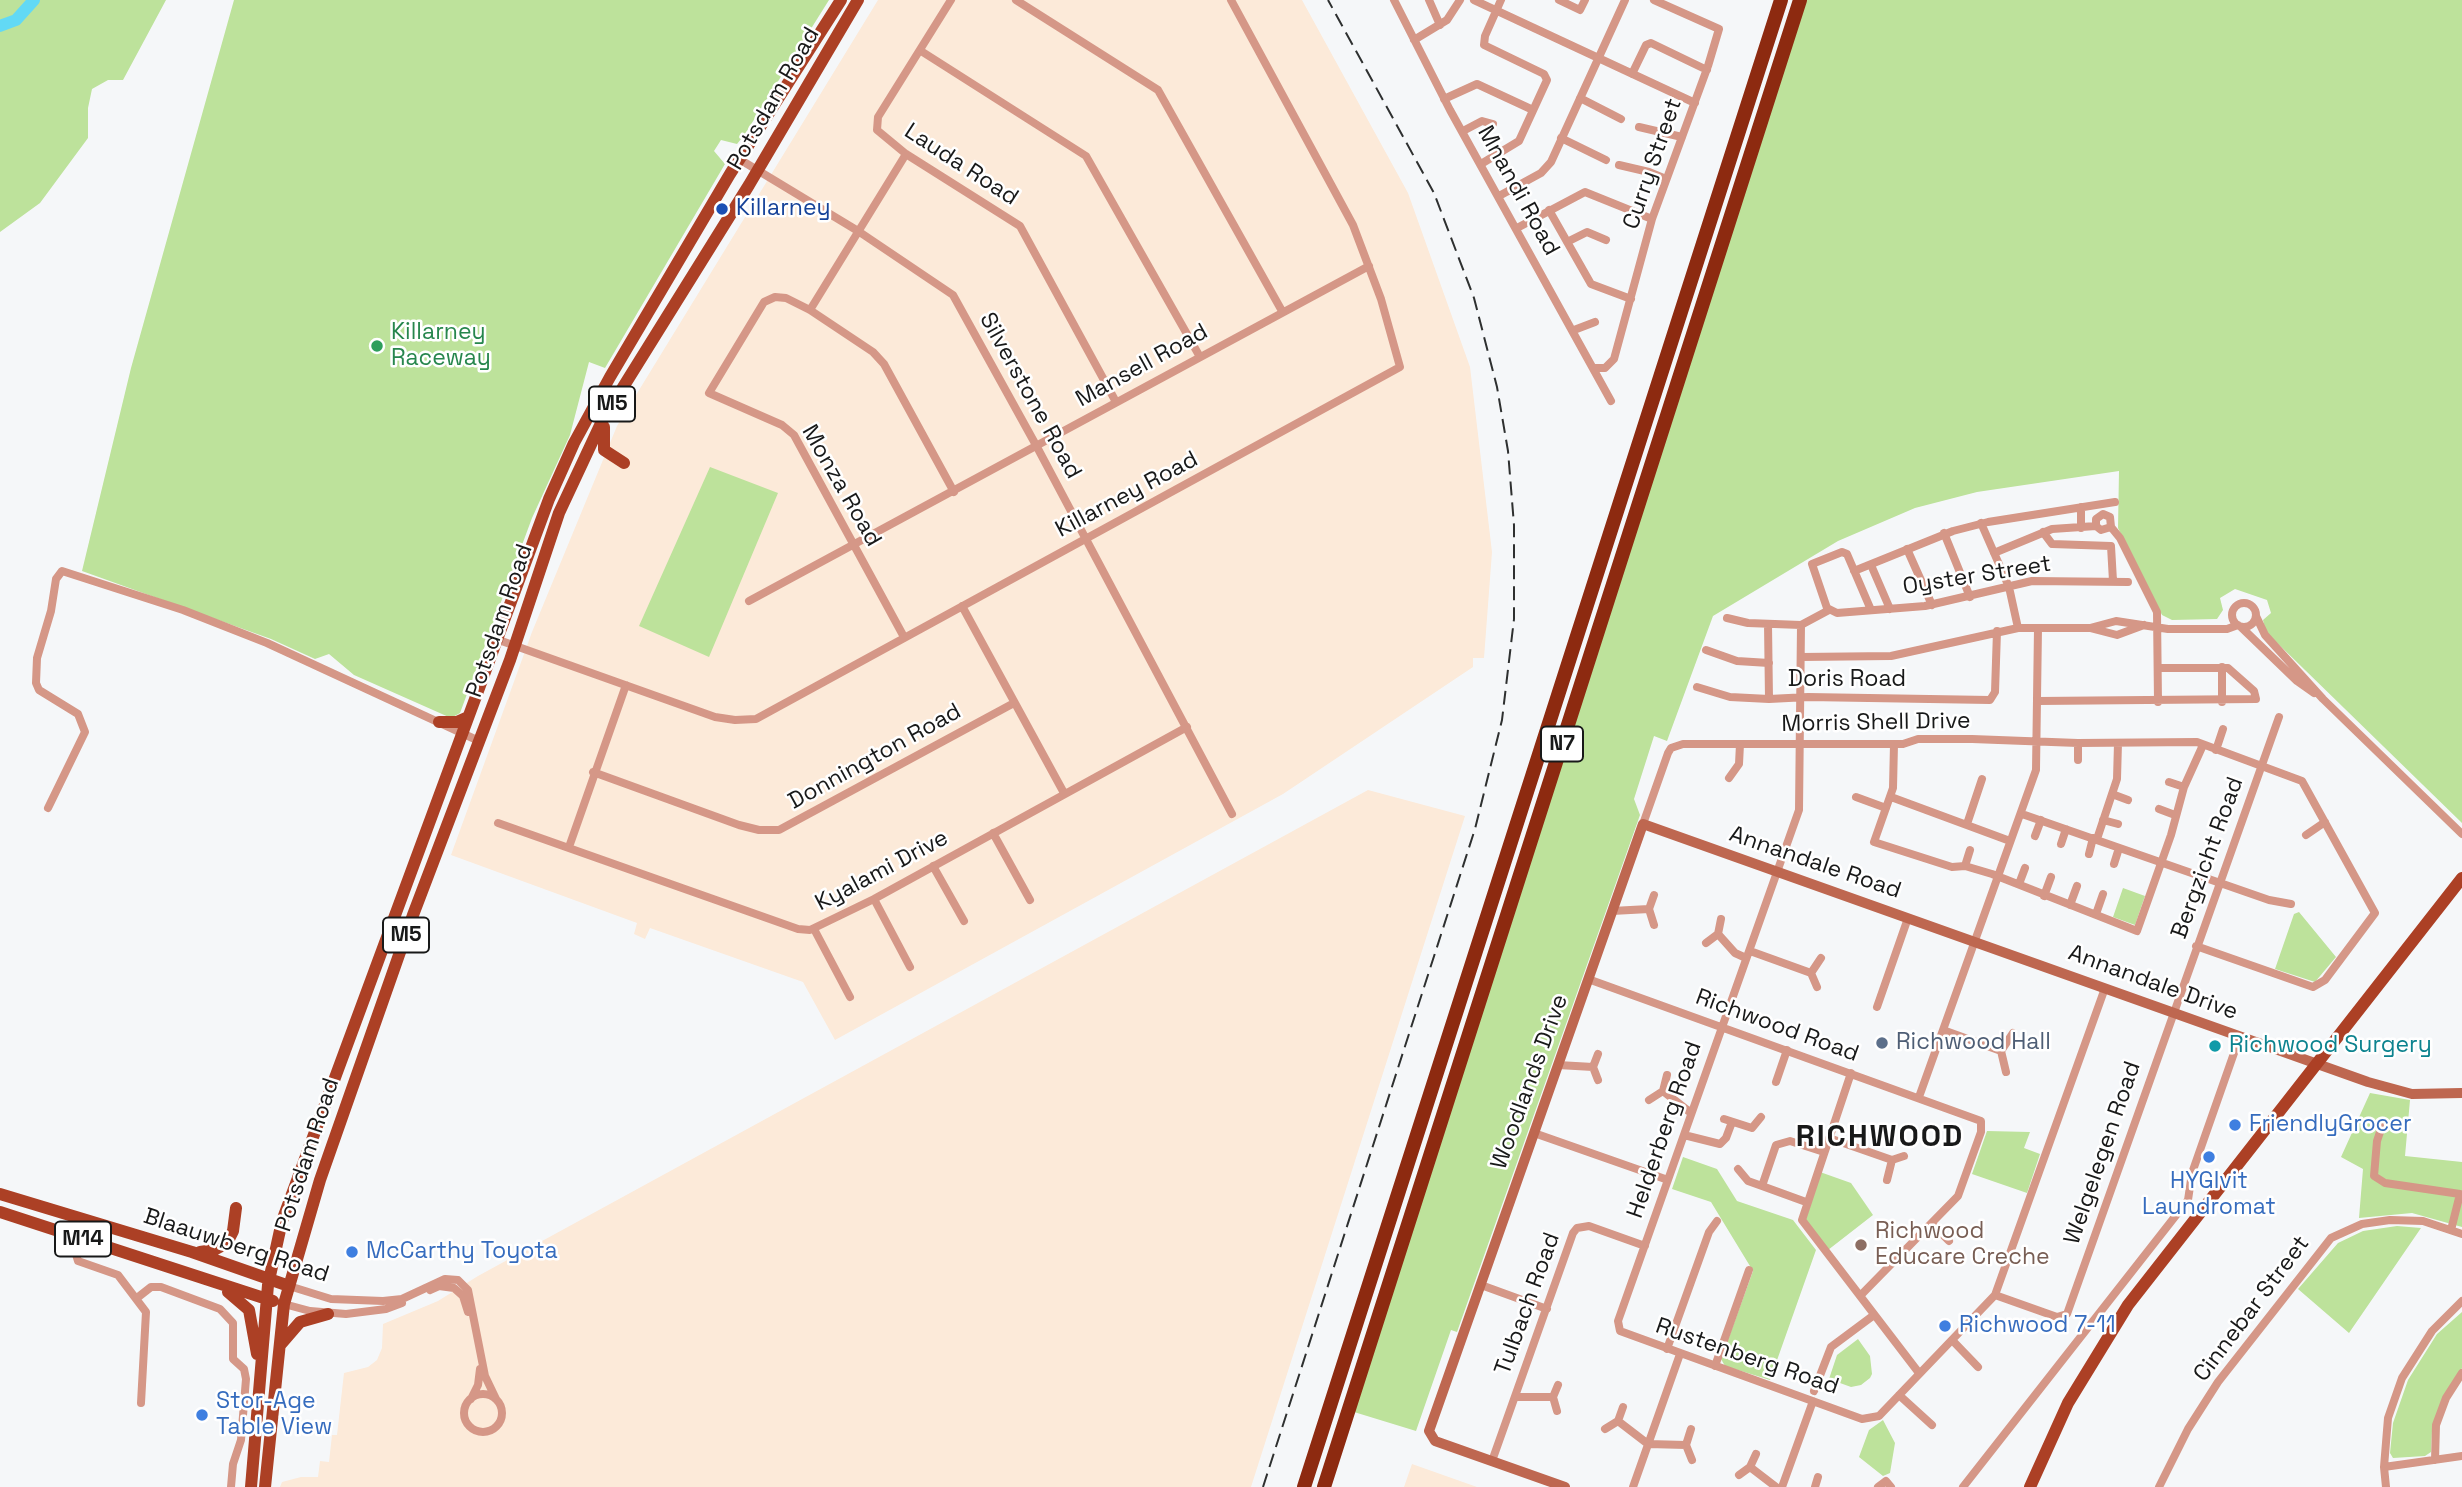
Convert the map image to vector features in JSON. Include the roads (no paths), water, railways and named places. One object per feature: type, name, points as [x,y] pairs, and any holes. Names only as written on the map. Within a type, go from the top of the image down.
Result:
[{"type":"highway","name":"N7","points":[[1304,1487],[1781,0]]},
{"type":"highway","name":"N7","points":[[1324,1487],[1800,0]]},
{"type":"main road","name":"Potsdam Road","points":[[266,1299],[282,1221],[313,1133],[355,1029],[460,733],[549,499],[586,419],[739,159],[841,0]]},
{"type":"main road","name":"Potsdam Road","points":[[284,1304],[334,1138],[568,493],[614,401],[757,171],[858,0]]},
{"type":"main road","points":[[614,401],[603,428],[602,446],[607,455],[624,463]]},
{"type":"main road","points":[[439,722],[457,722],[466,718]]},
{"type":"main road","points":[[2032,1487],[2040,1464],[2081,1380],[2128,1305],[2462,878]]},
{"type":"main road","points":[[313,1133],[334,1138]]},
{"type":"main road","name":"Blaauwberg Road","points":[[0,1194],[192,1252],[289,1286]]},
{"type":"main road","points":[[192,1252],[214,1250],[227,1243],[233,1231],[236,1208]]},
{"type":"main road","name":"Blaauwberg Road","points":[[0,1212],[284,1304]]},
{"type":"main road","points":[[203,1279],[235,1296],[247,1307],[262,1364]]},
{"type":"main road","name":"M5","points":[[251,1487],[266,1299]]},
{"type":"main road","name":"M5","points":[[265,1487],[284,1304]]},
{"type":"main road","points":[[279,1346],[300,1322],[328,1314]]},
{"type":"street","name":"Lauda Road","points":[[951,0],[877,121],[880,134],[906,154],[1020,226],[1116,402]]},
{"type":"street","points":[[1016,0],[1158,90],[1282,311]]},
{"type":"street","name":"Killarney Road","points":[[496,639],[715,717],[756,719],[1400,367],[1369,266],[1343,203],[1231,0]]},
{"type":"street","name":"Mnandi Road","points":[[1394,0],[1444,99],[1612,401]]},
{"type":"street","points":[[1429,0],[1440,24]]},
{"type":"street","points":[[1414,40],[1453,13],[1460,0]]},
{"type":"street","points":[[1474,0],[1695,103]]},
{"type":"street","points":[[1481,164],[1517,143],[1547,78],[1484,45],[1483,40],[1501,0]]},
{"type":"street","points":[[1559,0],[1581,14],[1585,0]]},
{"type":"street","points":[[1499,196],[1545,169],[1625,0]]},
{"type":"street","name":"Curry Street","points":[[1595,368],[1605,368],[1614,359],[1652,219],[1707,70],[1719,29],[1654,0]]},
{"type":"street","points":[[1632,75],[1646,45],[1651,43],[1707,70]]},
{"type":"street","points":[[920,51],[1086,156],[1200,357]]},
{"type":"street","points":[[1444,99],[1478,84],[1533,110]]},
{"type":"street","points":[[1580,98],[1621,119]]},
{"type":"street","points":[[1463,131],[1482,121],[1493,124]]},
{"type":"street","points":[[1639,127],[1682,137]]},
{"type":"street","points":[[1561,138],[1606,160]]},
{"type":"street","points":[[906,154],[810,310],[880,359],[954,492]]},
{"type":"street","name":"Silverstone Road","points":[[739,159],[950,291],[1037,447],[1084,540],[1232,814]]},
{"type":"street","points":[[1619,165],[1666,179]]},
{"type":"street","points":[[1517,229],[1586,191],[1652,219]]},
{"type":"street","points":[[1549,210],[1591,285],[1630,299]]},
{"type":"street","points":[[1567,242],[1587,232],[1606,240]]},
{"type":"street","name":"Mansell Road","points":[[749,601],[1369,266]]},
{"type":"street","name":"Monza Road","points":[[810,310],[786,298],[768,299],[709,393],[782,425],[794,435],[904,637]]},
{"type":"street","points":[[1574,330],[1595,322]]},
{"type":"street","points":[[1854,571],[1944,533],[1981,523],[2115,502]]},
{"type":"street","points":[[2081,507],[2081,528]]},
{"type":"street","points":[[2096,526],[2096,519],[2103,514],[2110,517],[2111,527],[2155,606],[2158,626],[2158,702]]},
{"type":"street","points":[[1981,523],[2009,587],[2018,628]]},
{"type":"street","points":[[1994,553],[2055,528],[2096,526],[2104,531],[2111,527]]},
{"type":"street","points":[[2043,532],[2052,544],[2111,546],[2113,581]]},
{"type":"street","points":[[1944,533],[1970,597]]},
{"type":"street","points":[[1907,549],[1932,605]]},
{"type":"street","points":[[1831,611],[1811,569],[1812,564],[1844,552],[1871,610]]},
{"type":"street","points":[[1871,565],[1890,609]]},
{"type":"street","points":[[48,808],[77,755],[85,732],[78,714],[39,690],[36,683],[37,658],[51,611],[56,579],[62,571],[183,610],[267,643],[479,741]]},
{"type":"street","name":"Oyster Street","points":[[1801,625],[1831,611],[1932,605],[2037,581],[2128,582]]},
{"type":"street","points":[[2213,628],[2231,614],[2236,605],[2246,603],[2252,606],[2265,635],[2323,699],[2462,835]]},
{"type":"street","points":[[962,606],[1064,793]]},
{"type":"street","points":[[2231,614],[2239,626],[2297,681],[2323,699]]},
{"type":"street","points":[[2090,628],[2108,622],[2213,628],[2251,625],[2256,616]]},
{"type":"street","points":[[1727,618],[1768,624],[1801,625],[1800,806],[1777,872]]},
{"type":"street","points":[[1768,624],[1769,699]]},
{"type":"street","points":[[1801,656],[1891,656],[2018,628],[2090,628],[2117,635],[2144,625]]},
{"type":"street","points":[[1919,1097],[2036,770],[2038,628]]},
{"type":"street","name":"Doris Road","points":[[1696,687],[1730,697],[1769,699],[1990,700],[1995,692],[1997,631]]},
{"type":"street","points":[[1706,650],[1737,661],[1769,663]]},
{"type":"street","points":[[2222,667],[2222,702]]},
{"type":"street","points":[[2038,701],[2222,702],[2254,701],[2256,697],[2254,691],[2231,669],[2158,668]]},
{"type":"street","points":[[569,847],[593,772],[626,685]]},
{"type":"street","name":"Donnington Road","points":[[593,772],[739,825],[759,830],[779,830],[1014,703]]},
{"type":"street","name":"Bergzicht Road","points":[[2173,1013],[2279,717]]},
{"type":"street","name":"Kyalami Drive","points":[[498,823],[798,929],[814,929],[874,899],[1187,727]]},
{"type":"street","points":[[2216,750],[2223,729]]},
{"type":"street","name":"Morris Shell Drive","points":[[1676,745],[1894,744],[1924,739],[2078,743],[2185,741],[2302,781],[2375,913],[2322,984],[2307,986],[2196,946]]},
{"type":"street","points":[[2078,743],[2078,760]]},
{"type":"street","points":[[2089,854],[2104,820],[2118,773],[2118,743]]},
{"type":"street","points":[[1730,778],[1739,764],[1740,744]]},
{"type":"street","points":[[1874,842],[1891,797],[1894,744]]},
{"type":"street","name":"Woodlands Drive","points":[[1492,1461],[1435,1441],[1430,1436],[1430,1426],[1668,753],[1676,745]]},
{"type":"street","points":[[1865,839],[1957,868],[1965,866],[1997,876],[2096,914],[2136,935],[2162,862],[2184,787],[2203,745]]},
{"type":"street","points":[[1967,824],[1982,779]]},
{"type":"street","points":[[2169,782],[2184,787]]},
{"type":"street","points":[[2112,794],[2128,800]]},
{"type":"street","points":[[1856,797],[1886,808]]},
{"type":"street","points":[[1891,797],[2010,841]]},
{"type":"street","points":[[2160,809],[2175,815]]},
{"type":"street","points":[[2022,814],[2220,883],[2291,904]]},
{"type":"street","points":[[2035,836],[2041,820]]},
{"type":"street","points":[[2104,820],[2118,824]]},
{"type":"street","points":[[2306,835],[2325,822]]},
{"type":"street","name":"Annandale Road","points":[[1643,824],[1974,941]]},
{"type":"street","points":[[2061,844],[2066,829]]},
{"type":"street","points":[[993,833],[1030,900]]},
{"type":"street","points":[[2114,864],[2119,848]]},
{"type":"street","points":[[1965,866],[1970,850]]},
{"type":"street","points":[[933,866],[964,921]]},
{"type":"street","points":[[2019,884],[2025,868]]},
{"type":"street","name":"Helderberg Road","points":[[1619,1321],[1777,872]]},
{"type":"street","points":[[2044,896],[2051,877]]},
{"type":"street","points":[[2070,905],[2077,886]]},
{"type":"street","points":[[2096,914],[2103,894]]},
{"type":"street","points":[[1654,895],[1649,909],[1654,925]]},
{"type":"street","points":[[874,899],[910,967]]},
{"type":"street","points":[[1612,911],[1649,909]]},
{"type":"street","points":[[1877,1007],[1908,918]]},
{"type":"street","points":[[1706,943],[1717,934],[1721,919]]},
{"type":"street","points":[[814,929],[850,997]]},
{"type":"street","points":[[1717,934],[1735,953],[1811,973]]},
{"type":"street","name":"Annandale Drive","points":[[1974,941],[2401,1092],[2462,1093]]},
{"type":"street","points":[[1811,973],[1821,958]]},
{"type":"street","points":[[1811,973],[1817,987]]},
{"type":"street","name":"Richwood Road","points":[[1588,979],[1977,1118],[1983,1125],[1961,1192],[1860,1296]]},
{"type":"street","points":[[1932,1425],[1899,1395],[1995,1295],[2105,988]]},
{"type":"street","name":"Welgelegen Road","points":[[1995,1295],[2057,1317],[2067,1314],[2173,1013]]},
{"type":"street","points":[[1943,1030],[2001,1051]]},
{"type":"street","points":[[2006,1072],[2001,1051],[2013,1033]]},
{"type":"street","points":[[1963,1487],[2188,1200],[2192,1173],[2240,1036]]},
{"type":"street","points":[[1776,1082],[1787,1050]]},
{"type":"street","points":[[1598,1054],[1593,1067],[1598,1080]]},
{"type":"street","points":[[1558,1066],[1593,1067]]},
{"type":"street","points":[[1852,1073],[1802,1214],[1804,1224],[1919,1373]]},
{"type":"street","points":[[1648,1100],[1663,1091],[1667,1075]]},
{"type":"street","points":[[1663,1091],[1691,1113]]},
{"type":"street","points":[[1684,1135],[1720,1144],[1726,1138],[1728,1120],[1752,1128],[1761,1117]]},
{"type":"street","points":[[2384,1123],[2377,1141],[2374,1176],[2377,1181],[2461,1194],[2451,1230]]},
{"type":"street","points":[[1534,1133],[1668,1180]]},
{"type":"street","points":[[1829,1138],[1892,1160],[1904,1156]]},
{"type":"street","points":[[1762,1186],[1780,1143],[1795,1142],[1824,1152]]},
{"type":"street","points":[[1888,1180],[1892,1160]]},
{"type":"street","points":[[1738,1169],[1748,1181],[1806,1202]]},
{"type":"street","name":"Cinnebar Street","points":[[2159,1487],[2188,1429],[2218,1382],[2327,1242],[2354,1227],[2390,1220],[2418,1220],[2462,1234]]},
{"type":"street","points":[[1667,1349],[1709,1231],[1717,1222]]},
{"type":"street","points":[[1932,1224],[1949,1241]]},
{"type":"street","name":"Tulbach Road","points":[[1492,1461],[1577,1228],[1589,1226],[1645,1246]]},
{"type":"street","points":[[79,1238],[75,1251],[78,1261],[118,1275],[137,1298],[147,1317],[141,1403]]},
{"type":"street","points":[[1715,1366],[1749,1270]]},
{"type":"street","name":"Blaauwberg Road","points":[[289,1286],[331,1299],[395,1301],[436,1282],[453,1283]]},
{"type":"street","points":[[453,1283],[468,1290],[485,1376],[502,1408],[501,1419],[495,1427],[483,1431],[475,1429],[466,1421],[465,1409],[478,1385],[480,1371],[466,1304],[453,1283]]},
{"type":"street","name":"Blaauwberg Road","points":[[284,1304],[328,1314],[386,1309],[439,1286],[453,1283]]},
{"type":"street","points":[[1481,1284],[1547,1309]]},
{"type":"street","points":[[137,1298],[151,1287],[161,1287],[225,1312],[234,1328],[233,1357],[245,1371],[246,1379],[241,1440],[233,1467],[231,1487]]},
{"type":"street","points":[[2386,1487],[2384,1467],[2388,1418],[2402,1378],[2432,1331],[2462,1301]]},
{"type":"street","points":[[1814,1391],[1832,1348],[1874,1315]]},
{"type":"street","name":"Rustenberg Road","points":[[1619,1321],[1619,1329],[1624,1334],[1813,1401],[1872,1419],[1899,1395]]},
{"type":"street","points":[[1952,1340],[1978,1367]]},
{"type":"street","points":[[1633,1487],[1680,1354]]},
{"type":"street","points":[[2435,1460],[2436,1425],[2446,1398],[2462,1373]]},
{"type":"street","points":[[1557,1411],[1553,1397],[1558,1385]]},
{"type":"street","points":[[471,1399],[484,1394],[496,1399]]},
{"type":"street","points":[[1515,1398],[1553,1397]]},
{"type":"street","points":[[1782,1487],[1813,1401]]},
{"type":"street","points":[[1605,1429],[1618,1421],[1623,1406]]},
{"type":"street","points":[[1618,1421],[1648,1444],[1686,1445]]},
{"type":"street","points":[[1691,1429],[1686,1445],[1692,1460]]},
{"type":"street","points":[[1740,1475],[1750,1468],[1756,1454]]},
{"type":"street","points":[[2384,1467],[2462,1456]]},
{"type":"street","points":[[1492,1461],[1565,1487]]},
{"type":"street","points":[[1750,1468],[1776,1487]]},
{"type":"street","points":[[1815,1487],[1818,1477]]},
{"type":"street","points":[[1878,1487],[1886,1482],[1891,1487]]},
{"type":"waterway","points":[[0,26],[16,20],[34,0]]},
{"type":"railway","points":[[1263,1487],[1475,829],[1502,720],[1514,619],[1514,525],[1508,451],[1497,387],[1474,298],[1434,193],[1328,0]]},
{"type":"place","name":"Killarney","points":[[722,209]]},
{"type":"place","name":"Killarney Raceway","points":[[377,346]]},
{"type":"place","name":"Richwood Hall","points":[[1882,1043]]},
{"type":"place","name":"Richwood Surgery","points":[[2215,1046]]},
{"type":"place","name":"FriendlyGrocer","points":[[2235,1125]]},
{"type":"place","name":"HYGIvit Laundromat","points":[[2209,1157]]},
{"type":"place","name":"Richwood Educare Creche","points":[[1861,1245]]},
{"type":"place","name":"McCarthy Toyota","points":[[352,1252]]},
{"type":"place","name":"Richwood 7-11","points":[[1945,1326]]},
{"type":"place","name":"Stor-Age Table View","points":[[202,1415]]},
{"type":"district","name":"RICHWOOD","points":[[1880,1138]]}]
